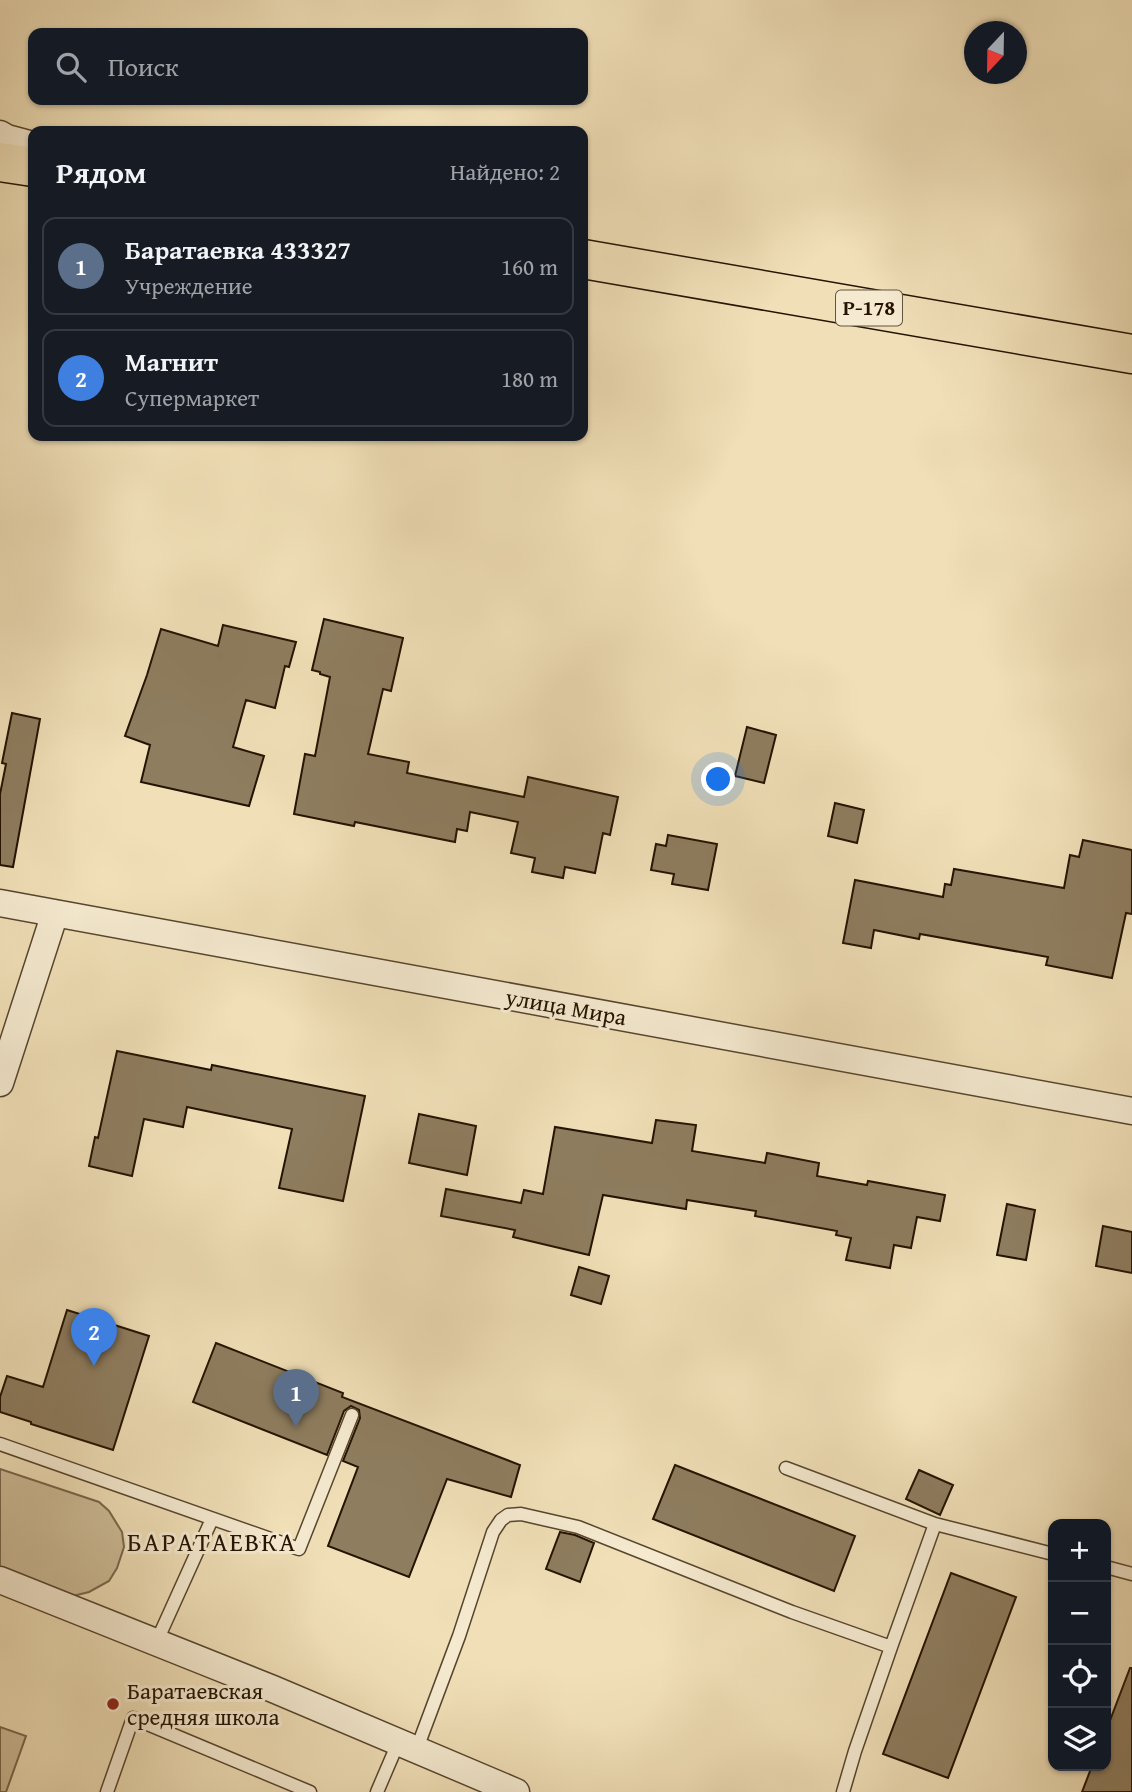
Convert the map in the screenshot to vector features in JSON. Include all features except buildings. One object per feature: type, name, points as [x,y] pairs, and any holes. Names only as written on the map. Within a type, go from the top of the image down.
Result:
[{"type":"highway","points":[[0,162],[28,166]]},
{"type":"highway","name":"Р-178","points":[[588,260],[1132,354]]},
{"type":"street","points":[[0,134],[28,144]]},
{"type":"street","name":"улица Мира","points":[[0,903],[1132,1111]]},
{"type":"street","points":[[0,1083],[55,913]]},
{"type":"street","points":[[0,1580],[273,1689],[516,1792]]},
{"type":"lane","points":[[0,1444],[299,1549],[352,1415]]},
{"type":"lane","points":[[786,1468],[935,1524],[1048,1553]]},
{"type":"lane","points":[[377,1792],[407,1747],[455,1648],[493,1532],[508,1515],[522,1514],[578,1527],[792,1612],[891,1647]]},
{"type":"lane","points":[[156,1644],[212,1518]]},
{"type":"lane","points":[[843,1792],[935,1524]]},
{"type":"lane","points":[[1111,1568],[1132,1574]]},
{"type":"lane","points":[[107,1792],[133,1718],[310,1792]]},
{"type":"shaded area","points":[[0,1469],[99,1502],[109,1511],[122,1532],[124,1547],[109,1581],[89,1592],[73,1596],[0,1568]]},
{"type":"shaded area","points":[[0,1727],[26,1736],[6,1792],[0,1792]]},
{"type":"place","name":"Магнит","points":[[94,1366]]},
{"type":"place","name":"Баратаевка 433327","points":[[296,1427]]},
{"type":"place","name":"Баратаевская средняя школа","points":[[113,1704]]},
{"type":"district","name":"БАРАТАЕВКА","points":[[212,1542]]}]
